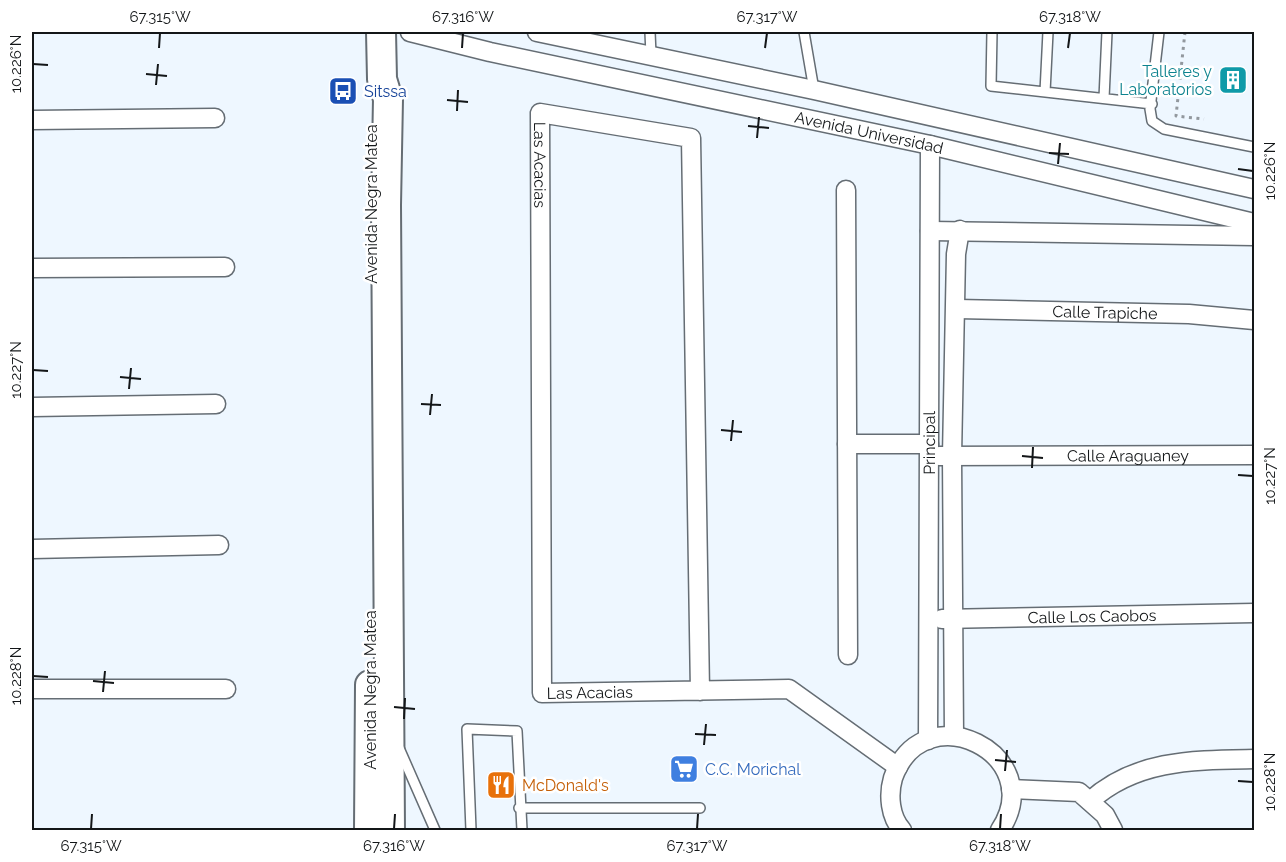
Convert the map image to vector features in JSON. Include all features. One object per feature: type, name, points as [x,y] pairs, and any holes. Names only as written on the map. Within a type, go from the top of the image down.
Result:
[{"type":"main road","points":[[381,32],[382,79]]},
{"type":"main road","name":"Avenida Negra Matea","points":[[382,79],[388,99],[386,205],[390,831]]},
{"type":"main road","name":"Avenida Negra Matea","points":[[369,831],[371,103],[382,79]]},
{"type":"street","name":"Avenida Universidad","points":[[410,32],[490,52],[930,145],[1254,223]]},
{"type":"street","name":"Avenida Universidad","points":[[537,32],[814,90],[1254,189]]},
{"type":"street","points":[[814,90],[817,121]]},
{"type":"street","name":"Las Acacias","points":[[700,691],[691,138],[540,113],[542,693],[700,691],[789,688],[897,766]]},
{"type":"street","points":[[32,120],[215,118]]},
{"type":"street","name":"Principal","points":[[928,740],[930,145]]},
{"type":"street","points":[[846,190],[848,655]]},
{"type":"street","name":"Principal","points":[[954,736],[952,456],[957,309],[956,254],[960,230]]},
{"type":"street","points":[[930,231],[1254,236]]},
{"type":"street","points":[[32,268],[225,267]]},
{"type":"street","name":"Calle Trapiche","points":[[957,309],[1189,314],[1254,320]]},
{"type":"street","points":[[32,407],[216,404]]},
{"type":"street","name":"Calle Araguaney","points":[[847,444],[929,450],[952,456],[1254,455]]},
{"type":"street","points":[[32,549],[219,545]]},
{"type":"street","name":"Calle Los Caobos","points":[[928,619],[1254,613]]},
{"type":"street","points":[[32,689],[226,689]]},
{"type":"street","points":[[902,831],[891,807],[891,786],[897,766],[910,751],[928,740],[954,736],[975,741],[992,752],[1005,769],[1011,789],[1010,810],[1000,831]]},
{"type":"street","points":[[1090,801],[1114,782],[1146,769],[1193,760],[1254,759]]},
{"type":"street","points":[[1011,789],[1079,792],[1105,815],[1113,831]]},
{"type":"lane","points":[[650,32],[651,55]]},
{"type":"lane","points":[[804,32],[814,90]]},
{"type":"lane","points":[[992,32],[991,86],[1152,104]]},
{"type":"lane","points":[[1045,92],[1048,32]]},
{"type":"lane","points":[[1104,98],[1107,32]]},
{"type":"lane","points":[[1159,32],[1150,115],[1159,127],[1254,147]]},
{"type":"lane","points":[[390,726],[435,831]]},
{"type":"lane","points":[[471,831],[467,729],[517,730],[519,808],[522,831]]},
{"type":"lane","points":[[519,808],[700,808]]},
{"type":"path","points":[[1185,32],[1176,116],[1204,119]]},
{"type":"place","name":"Talleres y Laboratorios","points":[[1233,80]]},
{"type":"place","name":"Sitssa","points":[[343,91]]},
{"type":"place","name":"C.C. Morichal","points":[[684,769]]},
{"type":"place","name":"McDonald's","points":[[501,785]]}]
